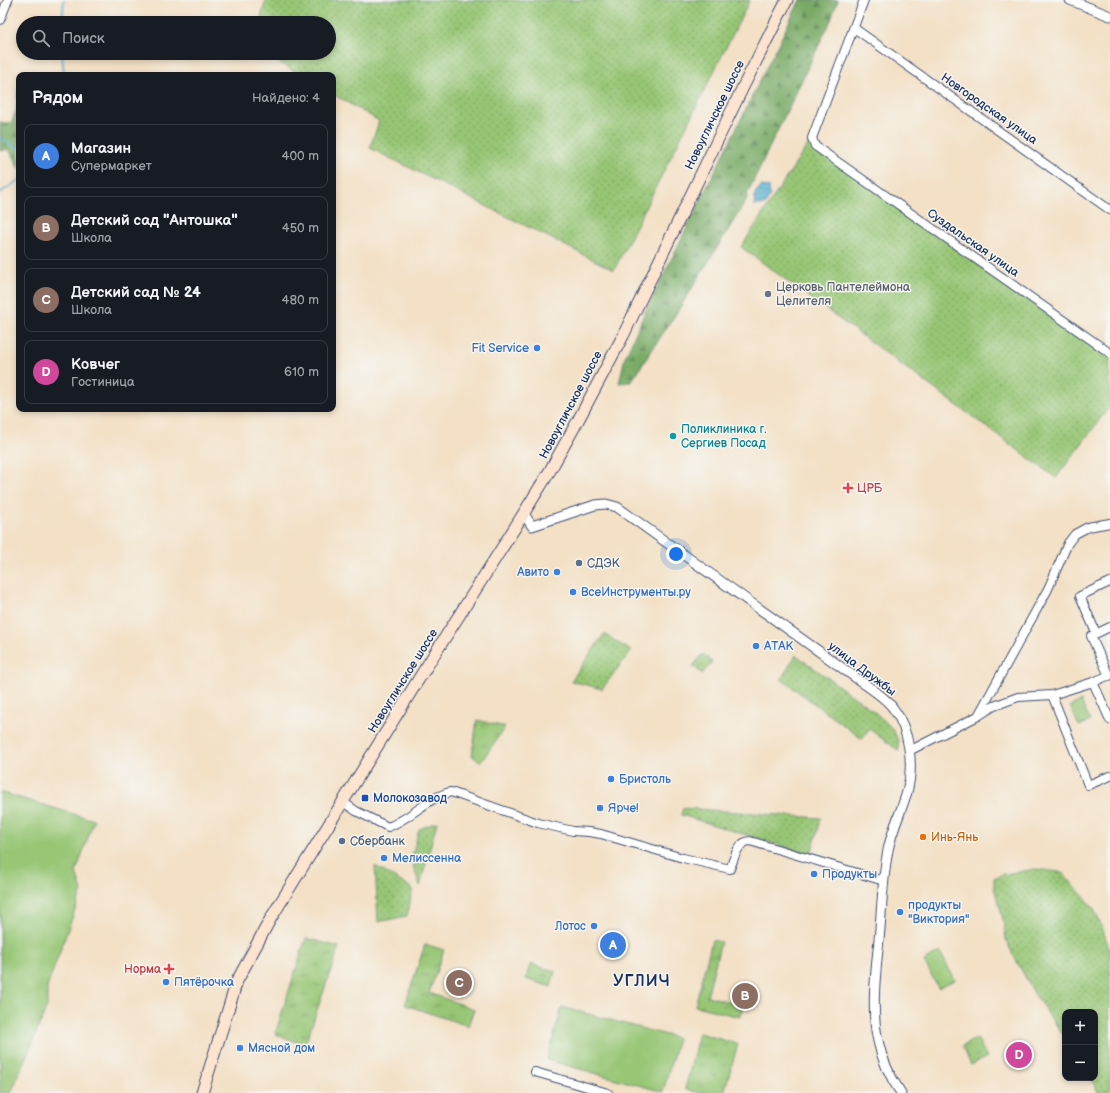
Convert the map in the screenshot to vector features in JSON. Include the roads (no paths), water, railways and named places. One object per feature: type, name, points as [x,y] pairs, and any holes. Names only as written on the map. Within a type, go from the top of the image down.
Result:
[{"type":"main road","name":"Новоугличское шоссе","points":[[202,1093],[238,981],[271,918],[420,677],[524,514],[571,433],[623,336],[743,87],[787,0]]},
{"type":"street","points":[[0,20],[8,0]]},
{"type":"street","points":[[854,28],[864,0]]},
{"type":"street","points":[[1070,0],[1110,16]]},
{"type":"street","name":"Суздальская улица","points":[[854,28],[812,138],[816,146],[822,152],[1110,353]]},
{"type":"street","name":"Новгородская улица","points":[[854,28],[1110,210]]},
{"type":"street","name":"улица Дружбы","points":[[514,529],[532,526],[595,504],[606,504],[617,507],[886,700],[893,707],[900,718],[905,731],[909,751],[909,782],[888,850],[876,970],[875,1000],[878,1040],[886,1068],[901,1093]]},
{"type":"street","points":[[524,514],[532,526]]},
{"type":"street","points":[[978,716],[1048,589],[1068,543],[1075,534],[1088,527],[1110,523]]},
{"type":"street","points":[[1096,633],[1080,596],[1110,582]]},
{"type":"street","points":[[909,751],[978,716],[994,706],[1018,697],[1052,695],[1093,682],[1109,675],[1090,636],[1110,627]]},
{"type":"street","points":[[1093,682],[1110,720]]},
{"type":"street","points":[[1052,695],[1088,785],[1110,776]]},
{"type":"street","points":[[343,802],[356,811],[388,827],[406,818],[443,794],[451,792],[538,823],[572,831],[601,834],[683,858],[730,869],[739,847],[745,841],[750,841],[884,881]]},
{"type":"street","points":[[535,1072],[608,1093]]},
{"type":"water","points":[[761,186],[769,187],[770,196],[765,205],[754,205],[755,193]]},
{"type":"waterway","points":[[63,16],[64,0]]},
{"type":"waterway","points":[[63,60],[64,72]]},
{"type":"waterway","points":[[0,138],[16,147]]},
{"type":"waterway","points":[[0,193],[16,182]]},
{"type":"place","name":"Церковь Пантелеймона Целителя","points":[[768,294]]},
{"type":"place","name":"Fit Service","points":[[537,348]]},
{"type":"place","name":"Поликлиника г. Сергиев Посад","points":[[673,436]]},
{"type":"place","name":"ЦРБ","points":[[848,488]]},
{"type":"place","name":"СДЭК","points":[[579,563]]},
{"type":"place","name":"Авито","points":[[557,572]]},
{"type":"place","name":"ВсеИнструменты.ру","points":[[573,592]]},
{"type":"place","name":"АТАК","points":[[756,646]]},
{"type":"place","name":"Бристоль","points":[[611,779]]},
{"type":"place","name":"Молокозавод","points":[[365,798]]},
{"type":"place","name":"Ярче!","points":[[600,808]]},
{"type":"place","name":"Инь-Янь","points":[[923,837]]},
{"type":"place","name":"Сбербанк","points":[[342,841]]},
{"type":"place","name":"Мелиссенна","points":[[384,858]]},
{"type":"place","name":"Продукты","points":[[814,874]]},
{"type":"place","name":"продукты \"Виктория\"","points":[[900,912]]},
{"type":"place","name":"Лотос","points":[[594,926]]},
{"type":"place","name":"Магазин","points":[[613,945]]},
{"type":"place","name":"Норма","points":[[169,969]]},
{"type":"place","name":"Пятёрочка","points":[[166,982]]},
{"type":"place","name":"Детский сад № 24","points":[[459,983]]},
{"type":"place","name":"Детский сад \"Антошка\"","points":[[745,996]]},
{"type":"place","name":"Мясной дом","points":[[240,1048]]},
{"type":"place","name":"Ковчег","points":[[1019,1055]]},
{"type":"district","name":"УГЛИЧ","points":[[642,981]]}]
